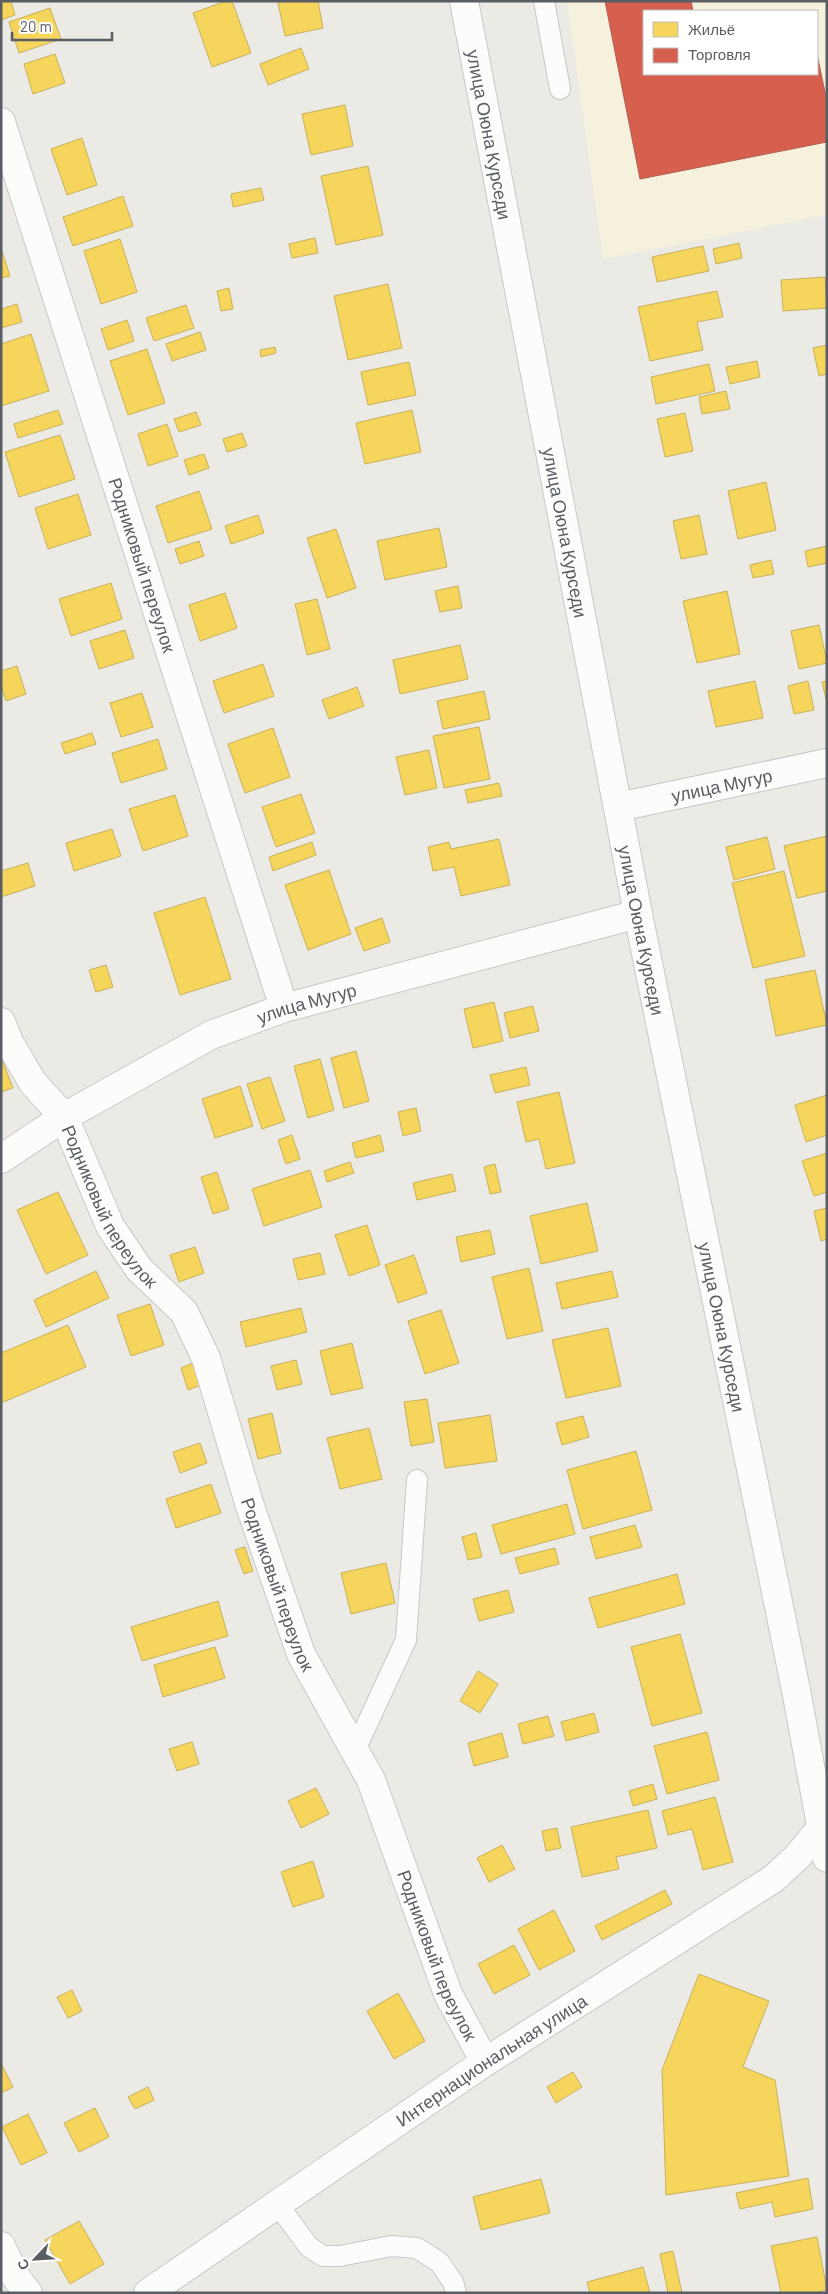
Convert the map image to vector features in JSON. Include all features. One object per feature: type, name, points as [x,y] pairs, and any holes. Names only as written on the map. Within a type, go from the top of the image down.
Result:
[{"type":"street","name":"улица Оюна Курседи","points":[[464,1],[638,914],[796,1690],[823,1825],[827,1858]]},
{"type":"street","name":"Родниковый переулок","points":[[1,122],[284,1008]]},
{"type":"street","name":"улица Мугур","points":[[618,807],[827,763]]},
{"type":"street","name":"улица Мугур","points":[[1,1159],[64,1117],[211,1035],[284,1008],[638,914]]},
{"type":"street","name":"Родниковый переулок","points":[[1,1022],[9,1042],[33,1083],[64,1117],[110,1226],[139,1269],[184,1312],[206,1358],[249,1503],[301,1654],[371,1780],[448,1994],[485,2062]]},
{"type":"street","name":"Интернациональная улица","points":[[148,2293],[485,2062],[773,1879],[798,1857],[823,1825]]},
{"type":"street","points":[[1,2246],[15,2276],[28,2293]]},
{"type":"lane","points":[[544,1],[560,90]]},
{"type":"lane","points":[[355,1750],[406,1640],[417,1480]]},
{"type":"lane","points":[[278,2205],[309,2247],[323,2256],[340,2256],[391,2246],[417,2248],[439,2262],[453,2282],[456,2293]]},
{"type":"shaded area","points":[[567,1],[827,1],[827,215],[603,259]]},
{"type":"building: Жильё","points":[[1,1],[11,1],[15,15],[1,20]]},
{"type":"building: Жильё","points":[[226,1],[232,1],[251,53],[212,67],[193,13]]},
{"type":"building: Жильё","points":[[287,1],[318,1],[323,28],[285,36],[278,3]]},
{"type":"building: Жильё","points":[[50,8],[61,39],[19,53],[9,22]]},
{"type":"building: Жильё","points":[[301,48],[309,69],[268,85],[260,64]]},
{"type":"building: Жильё","points":[[55,54],[65,83],[33,94],[24,64]]},
{"type":"building: Жильё","points":[[345,105],[353,146],[311,155],[302,114]]},
{"type":"building: Жильё","points":[[82,138],[97,185],[67,195],[51,149]]},
{"type":"building: Жильё","points":[[368,166],[383,235],[336,245],[321,176]]},
{"type":"building: Жильё","points":[[261,188],[264,200],[233,207],[231,194]]},
{"type":"building: Жильё","points":[[123,196],[133,226],[73,246],[63,217]]},
{"type":"building: Жильё","points":[[315,238],[318,253],[292,258],[289,244]]},
{"type":"building: Жильё","points":[[120,239],[137,292],[101,304],[84,251]]},
{"type":"building: Жильё","points":[[739,243],[742,258],[716,264],[713,249]]},
{"type":"building: Жильё","points":[[703,246],[709,271],[657,282],[652,257]]},
{"type":"building: Жильё","points":[[1,248],[10,276],[1,278]]},
{"type":"building: Жильё","points":[[825,277],[827,308],[783,311],[781,280]]},
{"type":"building: Жильё","points":[[388,284],[402,348],[348,360],[334,296]]},
{"type":"building: Жильё","points":[[229,288],[233,309],[221,311],[217,291]]},
{"type":"building: Жильё","points":[[717,291],[723,317],[697,322],[703,350],[650,361],[638,307]]},
{"type":"building: Жильё","points":[[17,304],[22,322],[1,328],[1,309]]},
{"type":"building: Жильё","points":[[186,305],[194,328],[154,341],[146,318]]},
{"type":"building: Жильё","points":[[127,320],[134,341],[108,350],[101,329]]},
{"type":"building: Жильё","points":[[200,332],[206,350],[172,361],[166,344]]},
{"type":"building: Жильё","points":[[31,334],[49,391],[1,406],[1,344]]},
{"type":"building: Жильё","points":[[827,345],[827,374],[819,376],[813,348]]},
{"type":"building: Жильё","points":[[275,347],[276,353],[261,357],[260,350]]},
{"type":"building: Жильё","points":[[147,349],[165,403],[128,415],[110,361]]},
{"type":"building: Жильё","points":[[757,361],[760,377],[730,384],[726,367]]},
{"type":"building: Жильё","points":[[409,362],[416,395],[368,405],[361,372]]},
{"type":"building: Жильё","points":[[709,364],[715,391],[656,404],[651,377]]},
{"type":"building: Жильё","points":[[726,391],[730,409],[702,414],[699,397]]},
{"type":"building: Жильё","points":[[58,410],[63,424],[18,438],[14,424]]},
{"type":"building: Жильё","points":[[412,410],[421,452],[365,464],[356,423]]},
{"type":"building: Жильё","points":[[196,412],[201,425],[179,432],[174,419]]},
{"type":"building: Жильё","points":[[685,413],[693,451],[665,457],[657,419]]},
{"type":"building: Жильё","points":[[167,424],[178,456],[148,466],[138,434]]},
{"type":"building: Жильё","points":[[242,433],[247,446],[227,452],[223,439]]},
{"type":"building: Жильё","points":[[60,435],[75,479],[19,497],[5,452]]},
{"type":"building: Жильё","points":[[204,454],[209,468],[189,475],[184,460]]},
{"type":"building: Жильё","points":[[766,482],[776,530],[738,539],[728,491]]},
{"type":"building: Жильё","points":[[199,491],[212,529],[168,543],[156,506]]},
{"type":"building: Жильё","points":[[78,494],[91,535],[48,549],[35,508]]},
{"type":"building: Жильё","points":[[258,515],[264,533],[231,544],[225,526]]},
{"type":"building: Жильё","points":[[699,515],[707,554],[681,559],[673,521]]},
{"type":"building: Жильё","points":[[439,528],[447,567],[385,580],[377,541]]},
{"type":"building: Жильё","points":[[336,529],[356,588],[327,598],[307,538]]},
{"type":"building: Жильё","points":[[199,541],[204,556],[180,564],[175,549]]},
{"type":"building: Жильё","points":[[827,546],[827,563],[808,567],[805,551]]},
{"type":"building: Жильё","points":[[771,560],[774,574],[753,578],[750,565]]},
{"type":"building: Жильё","points":[[111,583],[122,619],[71,636],[59,599]]},
{"type":"building: Жильё","points":[[458,586],[462,608],[440,612],[435,591]]},
{"type":"building: Жильё","points":[[727,591],[740,654],[697,663],[683,601]]},
{"type":"building: Жильё","points":[[225,593],[237,628],[200,641],[189,605]]},
{"type":"building: Жильё","points":[[317,599],[330,649],[307,655],[295,604]]},
{"type":"building: Жильё","points":[[819,625],[827,663],[799,669],[791,631]]},
{"type":"building: Жильё","points":[[125,630],[134,658],[99,669],[90,641]]},
{"type":"building: Жильё","points":[[460,645],[468,679],[400,694],[393,660]]},
{"type":"building: Жильё","points":[[263,664],[274,696],[224,713],[213,681]]},
{"type":"building: Жильё","points":[[17,666],[26,694],[6,701],[1,685],[1,671]]},
{"type":"building: Жильё","points":[[755,681],[763,718],[716,727],[708,691]]},
{"type":"building: Жильё","points":[[808,681],[814,710],[794,714],[788,686]]},
{"type":"building: Жильё","points":[[827,681],[827,703],[822,682]]},
{"type":"building: Жильё","points":[[357,687],[364,706],[329,719],[322,700]]},
{"type":"building: Жильё","points":[[484,691],[490,719],[443,729],[437,701]]},
{"type":"building: Жильё","points":[[142,693],[153,727],[121,737],[110,703]]},
{"type":"building: Жильё","points":[[479,727],[490,779],[444,788],[433,736]]},
{"type":"building: Жильё","points":[[273,728],[290,777],[245,793],[228,744]]},
{"type":"building: Жильё","points":[[92,733],[96,744],[65,754],[61,743]]},
{"type":"building: Жильё","points":[[158,739],[167,769],[121,783],[112,753]]},
{"type":"building: Жильё","points":[[429,750],[437,788],[405,795],[396,757]]},
{"type":"building: Жильё","points":[[499,783],[502,796],[468,803],[465,790]]},
{"type":"building: Жильё","points":[[301,794],[315,833],[276,847],[262,807]]},
{"type":"building: Жильё","points":[[175,795],[188,836],[143,851],[129,809]]},
{"type":"building: Жильё","points":[[112,829],[121,856],[74,871],[66,843]]},
{"type":"building: Жильё","points":[[827,836],[827,891],[797,898],[784,846]]},
{"type":"building: Жильё","points":[[767,837],[775,869],[734,880],[726,847]]},
{"type":"building: Жильё","points":[[499,839],[510,885],[461,896],[454,867],[433,871],[428,847],[449,842],[451,849]]},
{"type":"building: Жильё","points":[[312,842],[316,855],[273,871],[269,857]]},
{"type":"building: Жильё","points":[[28,863],[35,886],[1,897],[1,871]]},
{"type":"building: Жильё","points":[[329,870],[351,934],[308,950],[285,885]]},
{"type":"building: Жильё","points":[[784,871],[805,956],[753,968],[732,883]]},
{"type":"building: Жильё","points":[[205,897],[231,979],[180,995],[154,913]]},
{"type":"building: Жильё","points":[[382,918],[390,942],[364,951],[355,928]]},
{"type":"building: Жильё","points":[[106,965],[113,987],[96,992],[89,970]]},
{"type":"building: Жильё","points":[[815,970],[827,1025],[776,1036],[765,980]]},
{"type":"building: Жильё","points":[[494,1002],[503,1041],[473,1048],[464,1009]]},
{"type":"building: Жильё","points":[[533,1006],[539,1031],[510,1038],[504,1013]]},
{"type":"building: Жильё","points":[[356,1051],[369,1101],[344,1108],[331,1058]]},
{"type":"building: Жильё","points":[[1,1057],[13,1088],[1,1092]]},
{"type":"building: Жильё","points":[[320,1059],[334,1110],[308,1118],[294,1066]]},
{"type":"building: Жильё","points":[[526,1067],[530,1085],[495,1093],[490,1075]]},
{"type":"building: Жильё","points":[[270,1077],[285,1121],[262,1129],[247,1084]]},
{"type":"building: Жильё","points":[[240,1086],[253,1126],[215,1138],[202,1099]]},
{"type":"building: Жильё","points":[[559,1092],[575,1163],[546,1169],[539,1139],[526,1142],[517,1102]]},
{"type":"building: Жильё","points":[[827,1095],[827,1135],[806,1142],[795,1105]]},
{"type":"building: Жильё","points":[[416,1108],[421,1131],[403,1136],[398,1112]]},
{"type":"building: Жильё","points":[[292,1135],[300,1159],[286,1164],[278,1140]]},
{"type":"building: Жильё","points":[[380,1135],[384,1151],[356,1158],[352,1143]]},
{"type":"building: Жильё","points":[[827,1153],[827,1192],[814,1196],[802,1161]]},
{"type":"building: Жильё","points":[[350,1162],[354,1173],[327,1182],[324,1171]]},
{"type":"building: Жильё","points":[[495,1164],[501,1192],[490,1194],[484,1167]]},
{"type":"building: Жильё","points":[[310,1170],[322,1207],[264,1226],[252,1189]]},
{"type":"building: Жильё","points":[[217,1172],[229,1209],[213,1214],[201,1177]]},
{"type":"building: Жильё","points":[[452,1174],[456,1191],[417,1200],[413,1183]]},
{"type":"building: Жильё","points":[[58,1192],[88,1255],[46,1274],[17,1210]]},
{"type":"building: Жильё","points":[[587,1203],[598,1251],[541,1264],[530,1216]]},
{"type":"building: Жильё","points":[[827,1208],[827,1239],[821,1241],[814,1211]]},
{"type":"building: Жильё","points":[[367,1225],[380,1265],[349,1276],[335,1235]]},
{"type":"building: Жильё","points":[[490,1230],[495,1254],[461,1262],[456,1237]]},
{"type":"building: Жильё","points":[[195,1247],[204,1273],[179,1282],[170,1255]]},
{"type":"building: Жильё","points":[[320,1253],[325,1274],[298,1280],[293,1259]]},
{"type":"building: Жильё","points":[[414,1255],[427,1293],[398,1303],[385,1265]]},
{"type":"building: Жильё","points":[[529,1268],[543,1331],[507,1339],[492,1277]]},
{"type":"building: Жильё","points":[[96,1271],[109,1298],[46,1327],[34,1300]]},
{"type":"building: Жильё","points":[[612,1271],[618,1297],[562,1309],[556,1283]]},
{"type":"building: Жильё","points":[[150,1304],[164,1345],[131,1356],[117,1315]]},
{"type":"building: Жильё","points":[[301,1308],[307,1332],[246,1347],[240,1322]]},
{"type":"building: Жильё","points":[[441,1310],[459,1363],[425,1374],[408,1321]]},
{"type":"building: Жильё","points":[[68,1325],[86,1367],[1,1403],[1,1353]]},
{"type":"building: Жильё","points":[[608,1328],[621,1386],[566,1398],[552,1340]]},
{"type":"building: Жильё","points":[[352,1343],[363,1388],[331,1395],[320,1351]]},
{"type":"building: Жильё","points":[[296,1360],[302,1384],[277,1390],[271,1366]]},
{"type":"building: Жильё","points":[[193,1363],[201,1385],[188,1390],[181,1368]]},
{"type":"building: Жильё","points":[[427,1399],[434,1442],[411,1446],[404,1402]]},
{"type":"building: Жильё","points":[[272,1413],[281,1453],[258,1459],[248,1419]]},
{"type":"building: Жильё","points":[[490,1415],[497,1461],[445,1468],[438,1423]]},
{"type":"building: Жильё","points":[[583,1416],[589,1437],[562,1445],[556,1423]]},
{"type":"building: Жильё","points":[[369,1428],[382,1479],[340,1489],[327,1438]]},
{"type":"building: Жильё","points":[[200,1443],[207,1463],[180,1473],[173,1452]]},
{"type":"building: Жильё","points":[[636,1451],[652,1510],[583,1529],[567,1470]]},
{"type":"building: Жильё","points":[[211,1484],[221,1513],[176,1528],[166,1499]]},
{"type":"building: Жильё","points":[[567,1504],[575,1534],[501,1554],[492,1525]]},
{"type":"building: Жильё","points":[[635,1525],[642,1547],[596,1559],[590,1537]]},
{"type":"building: Жильё","points":[[476,1533],[482,1557],[468,1560],[462,1537]]},
{"type":"building: Жильё","points":[[245,1547],[253,1571],[244,1574],[235,1550]]},
{"type":"building: Жильё","points":[[555,1548],[559,1564],[520,1574],[515,1558]]},
{"type":"building: Жильё","points":[[386,1563],[395,1603],[351,1614],[341,1573]]},
{"type":"building: Жильё","points":[[677,1574],[685,1604],[598,1628],[589,1598]]},
{"type":"building: Жильё","points":[[508,1590],[514,1612],[479,1621],[473,1599]]},
{"type":"building: Жильё","points":[[218,1601],[228,1636],[142,1661],[131,1627]]},
{"type":"building: Жильё","points":[[680,1634],[702,1713],[652,1726],[631,1647]]},
{"type":"building: Жильё","points":[[215,1647],[225,1678],[163,1697],[154,1665]]},
{"type":"building: Жильё","points":[[478,1671],[498,1684],[480,1713],[460,1701]]},
{"type":"building: Жильё","points":[[594,1713],[599,1732],[566,1741],[561,1722]]},
{"type":"building: Жильё","points":[[548,1716],[554,1736],[523,1744],[518,1724]]},
{"type":"building: Жильё","points":[[707,1732],[719,1780],[667,1794],[654,1746]]},
{"type":"building: Жильё","points":[[502,1733],[508,1757],[474,1766],[468,1743]]},
{"type":"building: Жильё","points":[[192,1742],[199,1764],[177,1771],[169,1749]]},
{"type":"building: Жильё","points":[[653,1784],[657,1799],[633,1806],[629,1791]]},
{"type":"building: Жильё","points":[[316,1788],[329,1814],[301,1828],[288,1801]]},
{"type":"building: Жильё","points":[[715,1797],[733,1862],[703,1870],[692,1829],[668,1835],[662,1811]]},
{"type":"building: Жильё","points":[[648,1810],[657,1848],[616,1857],[619,1869],[582,1877],[571,1827]]},
{"type":"building: Жильё","points":[[557,1828],[561,1848],[546,1851],[542,1831]]},
{"type":"building: Жильё","points":[[502,1845],[515,1869],[489,1882],[477,1858]]},
{"type":"building: Жильё","points":[[313,1861],[324,1897],[293,1907],[281,1872]]},
{"type":"building: Жильё","points":[[665,1890],[672,1904],[602,1940],[595,1926]]},
{"type":"building: Жильё","points":[[554,1910],[575,1951],[539,1970],[518,1929]]},
{"type":"building: Жильё","points":[[514,1945],[530,1975],[494,1994],[478,1964]]},
{"type":"building: Жильё","points":[[699,1974],[769,2001],[743,2067],[775,2080],[789,2176],[666,2195],[662,2070]]},
{"type":"building: Жильё","points":[[72,1990],[82,2011],[68,2018],[57,1997]]},
{"type":"building: Жильё","points":[[398,1993],[425,2041],[394,2059],[367,2011]]},
{"type":"building: Жильё","points":[[1,2063],[13,2087],[1,2093]]},
{"type":"building: Жильё","points":[[573,2072],[582,2087],[556,2103],[547,2087]]},
{"type":"building: Жильё","points":[[148,2087],[154,2100],[135,2109],[128,2097]]},
{"type":"building: Жильё","points":[[95,2108],[109,2137],[79,2152],[64,2123]]},
{"type":"building: Жильё","points":[[28,2114],[47,2153],[21,2165],[2,2127]]},
{"type":"building: Жильё","points":[[808,2178],[813,2209],[775,2217],[772,2202],[740,2209],[736,2193]]},
{"type":"building: Жильё","points":[[541,2179],[550,2213],[481,2230],[473,2197]]},
{"type":"building: Жильё","points":[[79,2221],[104,2264],[70,2284],[45,2240]]},
{"type":"building: Жильё","points":[[817,2237],[827,2290],[813,2293],[781,2293],[771,2246]]},
{"type":"building: Жильё","points":[[673,2251],[682,2293],[668,2293],[660,2254]]},
{"type":"building: Жильё","points":[[643,2267],[650,2293],[590,2293],[587,2282]]},
{"type":"building: Торговля","points":[[605,1],[691,1],[693,10],[643,10],[643,75],[818,75],[818,59],[827,102],[827,142],[640,179]]}]
